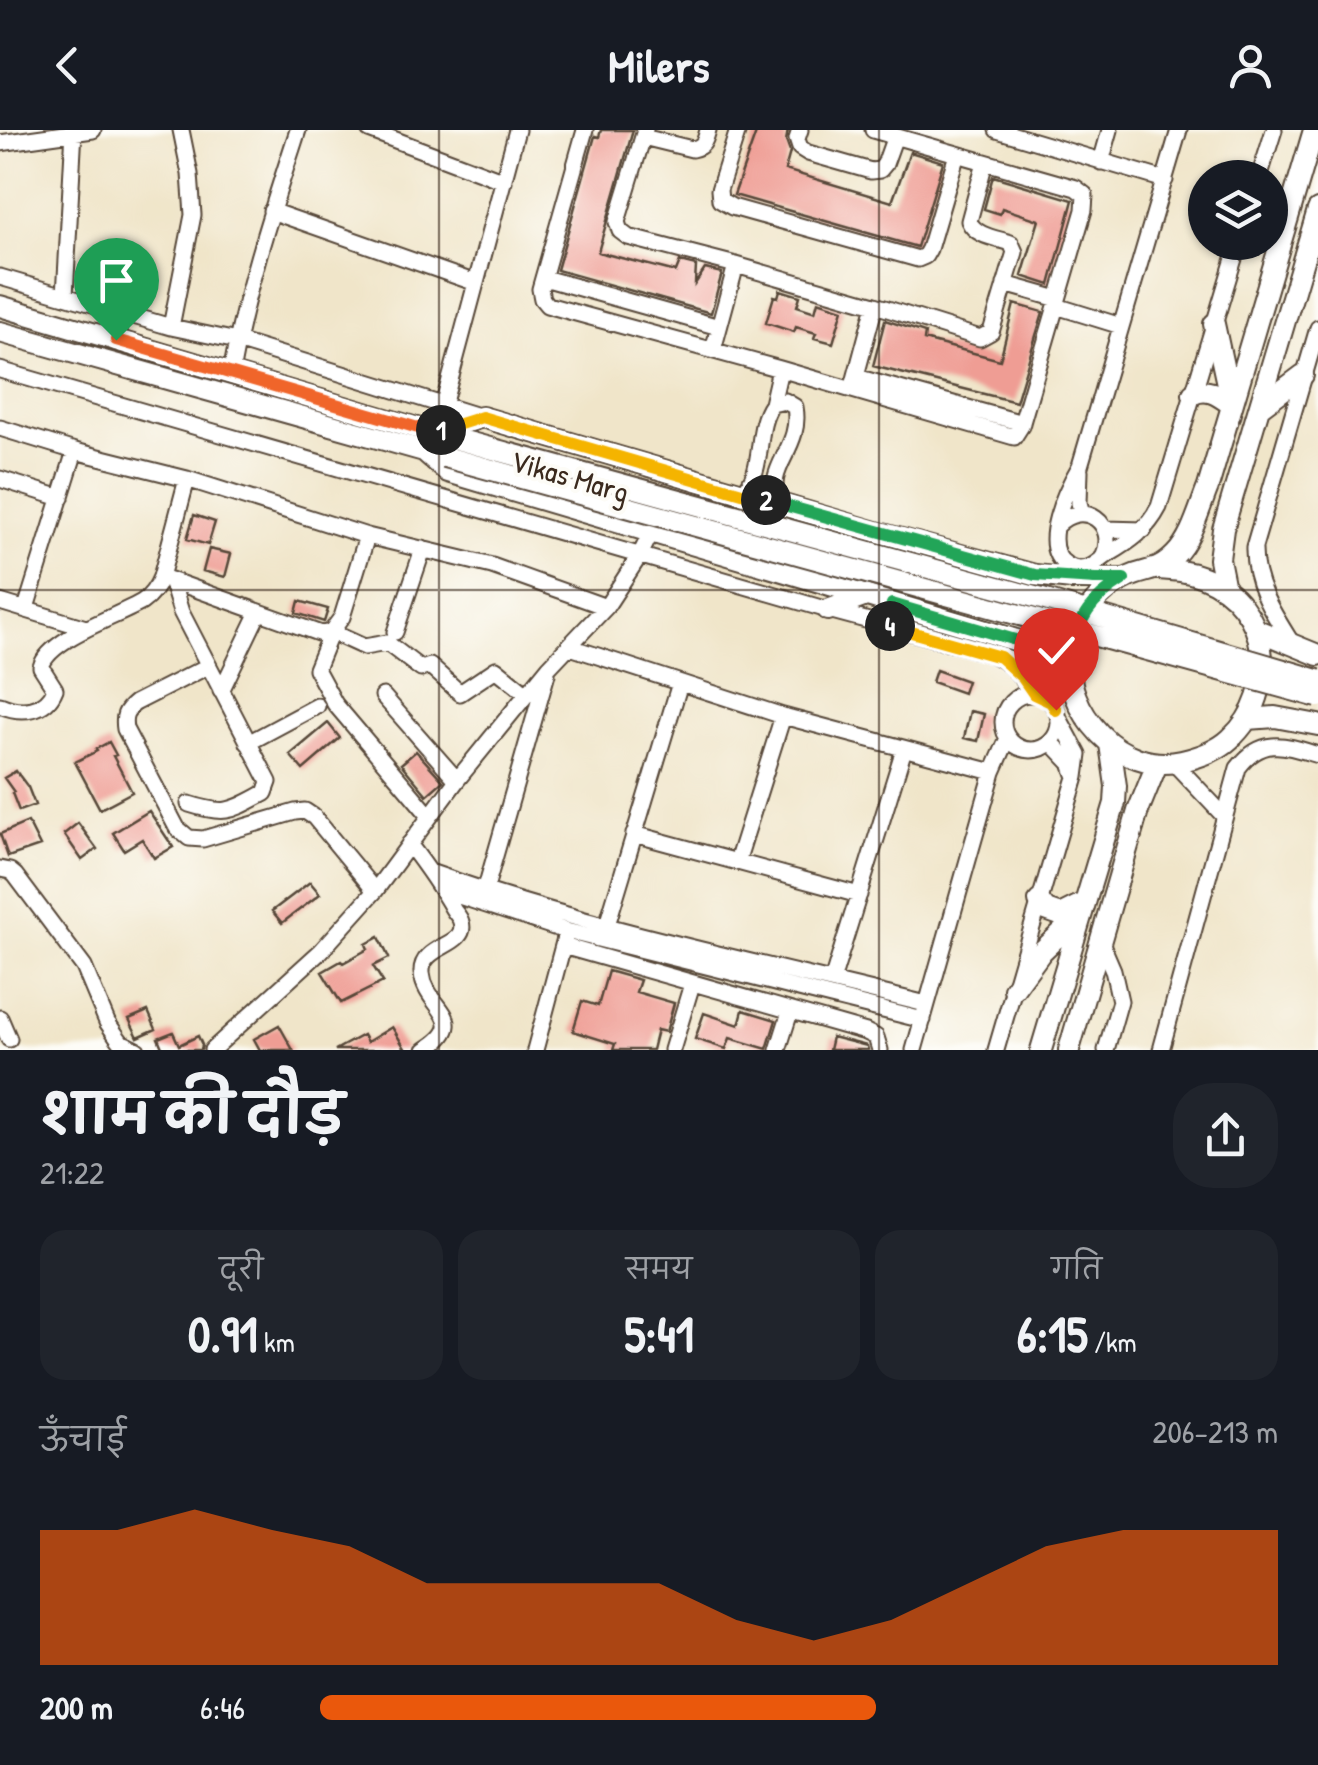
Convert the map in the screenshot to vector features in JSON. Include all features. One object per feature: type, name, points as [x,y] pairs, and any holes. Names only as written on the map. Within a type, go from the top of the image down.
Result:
[{"type":"main road","points":[[1158,570],[1179,552],[1208,487],[1314,130]]},
{"type":"main road","points":[[1225,588],[1219,559],[1223,529],[1318,210]]},
{"type":"main road","points":[[1268,287],[1293,294]]},
{"type":"main road","name":"Vikas Marg","points":[[0,306],[231,374],[428,442],[448,472],[1070,656]]},
{"type":"main road","points":[[1214,324],[1232,404]]},
{"type":"main road","name":"Vikas Marg","points":[[0,332],[428,442]]},
{"type":"main road","points":[[1259,408],[1304,374]]},
{"type":"main road","points":[[1194,394],[1201,390],[1212,392],[1232,404]]},
{"type":"main road","points":[[428,442],[482,417],[776,491],[902,539],[1042,576],[1108,570],[1182,570],[1204,577],[1225,588],[1244,607],[1263,652],[1258,698],[1248,719],[1228,741],[1203,756],[1165,763],[1130,756],[1110,744],[1086,720],[1072,689],[1070,656],[1087,610],[1104,592],[1108,570]]},
{"type":"main road","points":[[428,442],[1318,697]]},
{"type":"main road","points":[[449,448],[1042,599],[1318,680]]},
{"type":"main road","points":[[828,610],[866,596]]},
{"type":"main road","points":[[886,625],[892,604]]},
{"type":"main road","points":[[1256,630],[1318,656]]},
{"type":"main road","points":[[1248,719],[1275,718],[1318,725]]},
{"type":"main road","points":[[1040,1050],[1115,803],[1110,744]]},
{"type":"main road","points":[[1070,1050],[1138,811],[1165,763]]},
{"type":"main road","points":[[1040,901],[1046,910],[1060,915],[1083,908]]},
{"type":"main road","points":[[1014,989],[1083,908]]},
{"type":"street","points":[[0,143],[93,130]]},
{"type":"street","points":[[171,327],[193,215],[181,130]]},
{"type":"street","points":[[231,374],[236,341],[271,212],[298,130]]},
{"type":"street","points":[[369,130],[504,181]]},
{"type":"street","points":[[443,406],[518,130]]},
{"type":"street","points":[[584,130],[540,289],[547,306],[808,378],[854,384],[1009,438],[1018,434],[1084,210],[1085,195],[1076,188],[873,130]]},
{"type":"street","points":[[708,130],[704,143],[692,149],[644,133],[617,222],[620,231],[628,237],[980,338],[991,332],[1015,252],[1011,243],[976,232],[969,221],[985,162]]},
{"type":"street","points":[[738,130],[718,190],[720,200],[732,207],[918,258],[929,249],[957,154]]},
{"type":"street","points":[[800,130],[796,139],[800,148],[871,171],[880,170],[885,164],[894,136]]},
{"type":"street","points":[[997,130],[1164,180]]},
{"type":"street","points":[[1101,162],[1110,130]]},
{"type":"street","points":[[1058,525],[1060,509],[1080,466],[1180,130]]},
{"type":"street","points":[[1265,160],[1274,130]]},
{"type":"street","points":[[65,296],[74,132]]},
{"type":"street","points":[[271,212],[476,283]]},
{"type":"street","points":[[1108,570],[1152,522],[1159,507],[1234,260]]},
{"type":"street","points":[[712,350],[736,266]]},
{"type":"street","points":[[0,277],[171,327],[236,341],[482,417]]},
{"type":"street","points":[[544,278],[719,327]]},
{"type":"street","points":[[1005,284],[1122,326]]},
{"type":"street","points":[[854,384],[875,305]]},
{"type":"street","points":[[1293,645],[1273,612],[1254,566],[1254,547],[1318,328]]},
{"type":"street","points":[[749,484],[757,470],[762,426],[772,404],[780,368]]},
{"type":"street","points":[[0,370],[1000,657],[1034,694],[1051,702],[1079,755],[996,1050]]},
{"type":"street","points":[[776,491],[796,434],[795,407],[808,378]]},
{"type":"street","points":[[772,404],[784,402],[795,407]]},
{"type":"street","points":[[0,428],[187,479],[366,536],[492,566],[606,607]]},
{"type":"street","points":[[26,608],[75,450]]},
{"type":"street","points":[[1080,466],[1082,513]]},
{"type":"street","points":[[0,705],[18,711],[48,701],[55,689],[41,667],[44,658],[86,628],[144,600],[166,578],[187,479]]},
{"type":"street","points":[[0,480],[61,498]]},
{"type":"street","points":[[1082,513],[1092,516],[1105,529],[1108,570],[1074,568],[1055,553],[1053,534],[1064,518],[1082,513]]},
{"type":"street","points":[[1105,529],[1144,530]]},
{"type":"street","points":[[212,1050],[321,951],[375,891],[457,780],[549,667],[606,607],[652,531]]},
{"type":"street","points":[[366,536],[342,616],[330,632],[316,669],[335,704],[430,815]]},
{"type":"street","points":[[395,632],[422,549]]},
{"type":"street","points":[[1042,576],[1062,561]]},
{"type":"street","points":[[166,578],[321,634],[330,632],[364,648],[387,643],[422,669],[430,666],[460,693],[496,669],[527,694]]},
{"type":"street","points":[[166,578],[269,782],[266,793],[230,811],[212,811],[189,804]]},
{"type":"street","points":[[0,602],[86,628]]},
{"type":"street","points":[[221,690],[259,612]]},
{"type":"street","points":[[570,647],[783,716],[993,772]]},
{"type":"street","points":[[208,666],[136,704],[124,718],[125,728],[177,828],[189,838],[203,839],[305,811],[375,891]]},
{"type":"street","points":[[484,891],[549,667]]},
{"type":"street","points":[[607,925],[680,684]]},
{"type":"street","points":[[1034,694],[1016,698],[1005,712],[1003,724],[1008,738],[1023,749],[1041,748],[1057,733],[1059,718]]},
{"type":"street","points":[[383,696],[457,780]]},
{"type":"street","points":[[248,743],[317,706]]},
{"type":"street","points":[[737,862],[783,716]]},
{"type":"street","points":[[914,1050],[993,772],[1008,738]]},
{"type":"street","points":[[1051,742],[1076,776]]},
{"type":"street","points":[[1161,1050],[1238,768],[1248,755],[1261,748],[1285,745],[1318,756]]},
{"type":"street","points":[[832,981],[904,749]]},
{"type":"street","points":[[1165,763],[1224,816]]},
{"type":"street","points":[[634,834],[858,895]]},
{"type":"street","points":[[410,844],[462,923],[456,940],[426,958],[422,967],[423,979],[448,1030],[425,1050]]},
{"type":"street","points":[[0,870],[15,875],[74,952],[108,1022],[121,1042],[137,1050]]},
{"type":"street","points":[[430,872],[484,891],[692,984],[866,1032],[876,1037],[880,1050]]},
{"type":"street","points":[[444,891],[566,930],[924,1012]]},
{"type":"street","points":[[566,930],[607,925],[832,981],[924,1012]]},
{"type":"street","points":[[536,1050],[566,930]]},
{"type":"street","points":[[1101,942],[1120,1002],[1106,1050]]},
{"type":"street","points":[[672,1050],[692,984]]},
{"type":"street","points":[[778,1050],[790,1012]]},
{"type":"street","points":[[0,1018],[9,1039]]},
{"type":"building","points":[[601,130],[633,130],[598,252],[676,272],[680,262],[696,266],[695,284],[705,269],[722,273],[711,313],[557,270],[595,136],[599,137]]},
{"type":"building","points":[[757,130],[788,130],[790,152],[785,170],[892,202],[910,152],[943,162],[917,247],[734,195]]},
{"type":"building","points":[[993,176],[1073,200],[1050,285],[1022,276],[1039,220],[1002,208],[1000,214],[984,209]]},
{"type":"building","points":[[780,290],[800,296],[797,306],[815,312],[818,301],[843,309],[833,343],[796,327],[794,332],[766,323],[774,296],[778,297]]},
{"type":"building","points":[[1014,304],[1043,312],[1016,402],[873,366],[885,320],[925,333],[924,340],[1000,360]]},
{"type":"building","points":[[194,515],[215,522],[208,545],[187,539]]},
{"type":"building","points":[[209,549],[231,554],[225,577],[203,571]]},
{"type":"building","points":[[299,601],[328,609],[324,622],[296,613]]},
{"type":"building","points":[[936,670],[967,681],[963,693],[932,682]]},
{"type":"building","points":[[970,711],[984,714],[978,741],[964,738]]},
{"type":"building","points":[[328,723],[340,738],[303,770],[290,755]]},
{"type":"building","points":[[109,742],[132,792],[100,809],[75,762]]},
{"type":"building","points":[[416,751],[443,781],[427,795],[401,764]]},
{"type":"building","points":[[16,771],[35,805],[19,811],[14,792],[4,778]]},
{"type":"building","points":[[149,811],[173,847],[154,858],[142,839],[124,850],[113,833]]},
{"type":"building","points":[[28,822],[40,846],[8,857],[0,834]]},
{"type":"building","points":[[78,823],[97,849],[82,860],[64,834]]},
{"type":"building","points":[[310,882],[320,894],[282,923],[272,911]]},
{"type":"building","points":[[379,937],[389,958],[373,966],[383,982],[341,1003],[322,972],[368,949],[366,944]]},
{"type":"building","points":[[608,971],[640,980],[636,992],[674,1003],[666,1032],[657,1030],[652,1050],[613,1050],[615,1044],[573,1031],[582,1001],[598,1006]]},
{"type":"building","points":[[743,1010],[776,1020],[767,1049],[730,1038],[726,1049],[695,1039],[704,1013],[739,1025]]},
{"type":"building","points":[[148,1011],[156,1029],[138,1037],[129,1019]]},
{"type":"building","points":[[279,1025],[293,1050],[260,1050],[254,1039]]},
{"type":"building","points":[[392,1027],[406,1050],[335,1050],[363,1035],[367,1042]]},
{"type":"building","points":[[173,1032],[179,1045],[198,1036],[201,1050],[163,1050],[158,1038]]},
{"type":"building","points":[[832,1037],[867,1046],[868,1050],[829,1050]]},
{"type":"route","points":[[116,340],[432,432],[482,417],[1035,575],[1124,579],[1087,610],[1070,656],[892,604],[886,625],[1000,657],[1034,694],[1043,696],[1056,710]]}]
